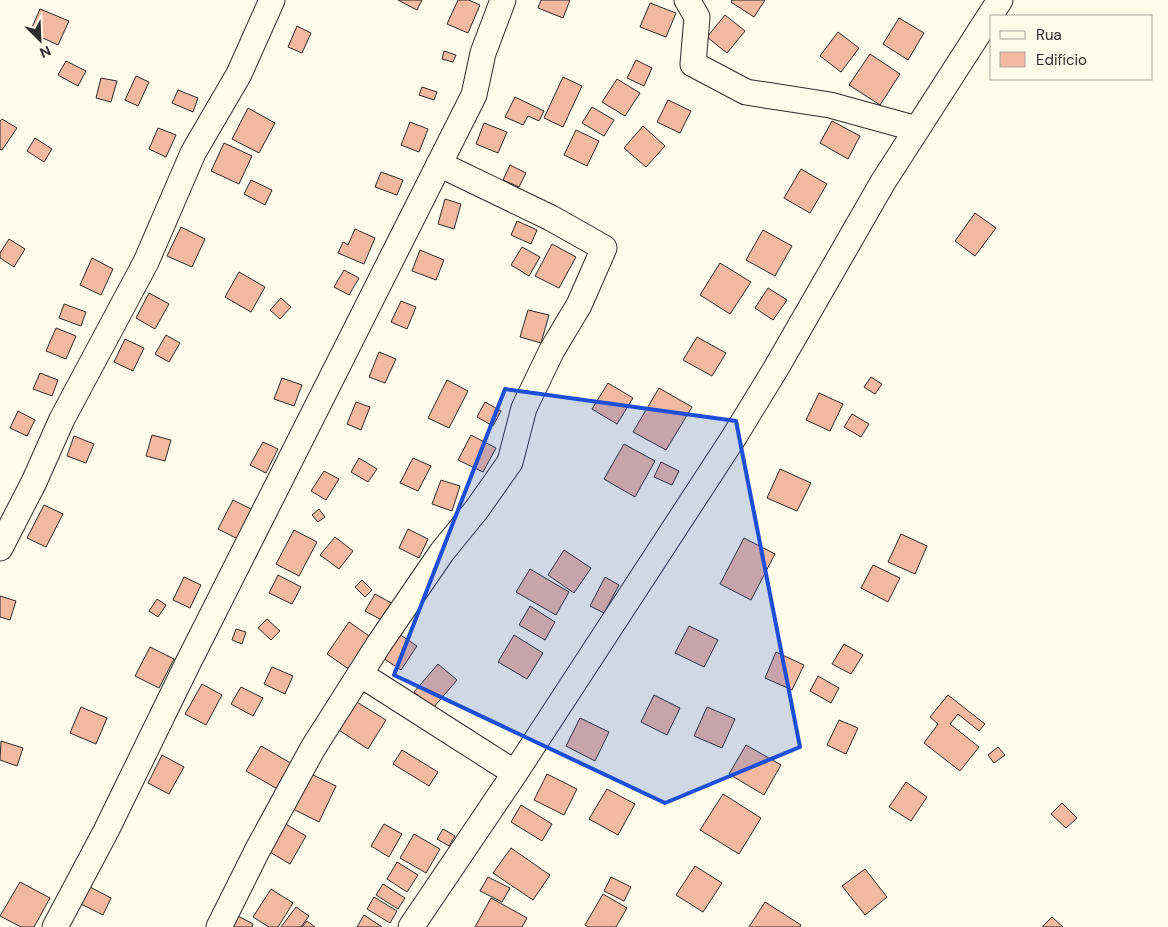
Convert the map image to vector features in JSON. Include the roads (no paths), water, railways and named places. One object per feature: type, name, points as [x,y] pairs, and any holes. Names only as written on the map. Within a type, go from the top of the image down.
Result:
[{"type":"street","points":[[0,548],[34,482],[62,419],[146,262],[192,153],[239,74],[272,0]]},
{"type":"street","points":[[55,927],[106,831],[188,663],[474,95],[483,53],[503,0]]},
{"type":"street","points":[[687,0],[697,18],[693,64],[746,92],[830,105],[917,130]]},
{"type":"street","points":[[990,15],[1000,0]]},
{"type":"street","points":[[411,927],[515,773],[776,370],[883,182],[990,16]]},
{"type":"street","points":[[219,927],[258,849],[313,748],[442,552],[477,509],[510,462],[524,408],[552,350],[579,305],[604,248],[551,218],[440,164]]},
{"type":"street","points":[[360,674],[515,773]]}]
